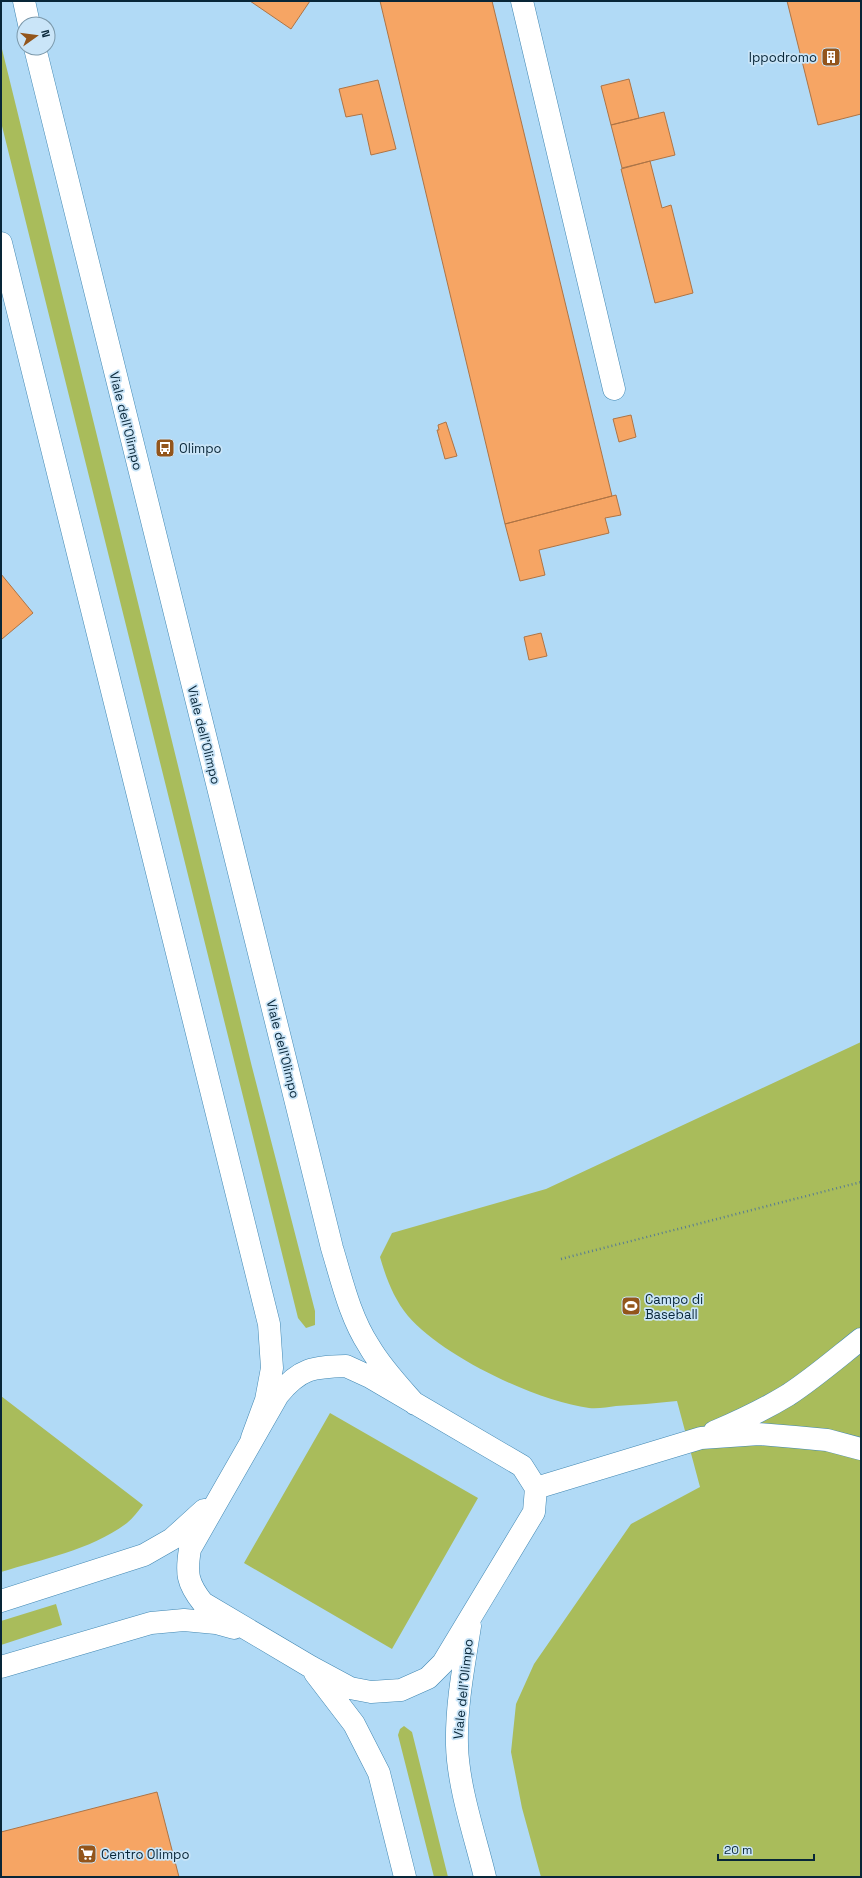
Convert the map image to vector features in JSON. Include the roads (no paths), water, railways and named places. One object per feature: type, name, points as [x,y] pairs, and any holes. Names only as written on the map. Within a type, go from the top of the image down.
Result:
[{"type":"street","points":[[24,1],[27,16]]},
{"type":"street","points":[[522,1],[614,390]]},
{"type":"street","name":"Viale dell'Olimpo","points":[[37,56],[332,1248],[348,1302],[368,1346],[395,1382],[415,1404]]},
{"type":"street","points":[[1,243],[268,1324],[272,1368],[266,1400],[252,1438]]},
{"type":"street","points":[[536,1488],[700,1438],[746,1418],[787,1395],[811,1379],[861,1339]]},
{"type":"street","points":[[346,1366],[370,1377],[415,1404],[522,1466],[536,1488],[534,1512],[471,1618],[442,1663],[428,1678],[401,1690],[371,1692],[350,1688],[311,1667],[203,1603],[192,1589],[187,1570],[190,1548],[252,1438],[278,1395],[290,1380],[315,1367],[346,1366]]},
{"type":"street","points":[[700,1438],[759,1434],[795,1436],[827,1440],[861,1449]]},
{"type":"street","points":[[1,1601],[144,1555],[172,1539],[182,1531],[197,1518],[224,1488]]},
{"type":"street","name":"Viale dell'Olimpo","points":[[471,1618],[462,1680],[457,1745],[460,1776],[485,1877]]},
{"type":"street","points":[[1,1667],[151,1623],[184,1620],[216,1623],[253,1633]]},
{"type":"street","points":[[311,1667],[354,1724],[379,1773],[405,1877]]},
{"type":"place","name":"Ippodromo","points":[[831,57]]},
{"type":"place","name":"Olimpo","points":[[165,448]]},
{"type":"place","name":"Campo di Baseball","points":[[631,1306]]},
{"type":"place","name":"Centro Olimpo","points":[[87,1854]]}]
